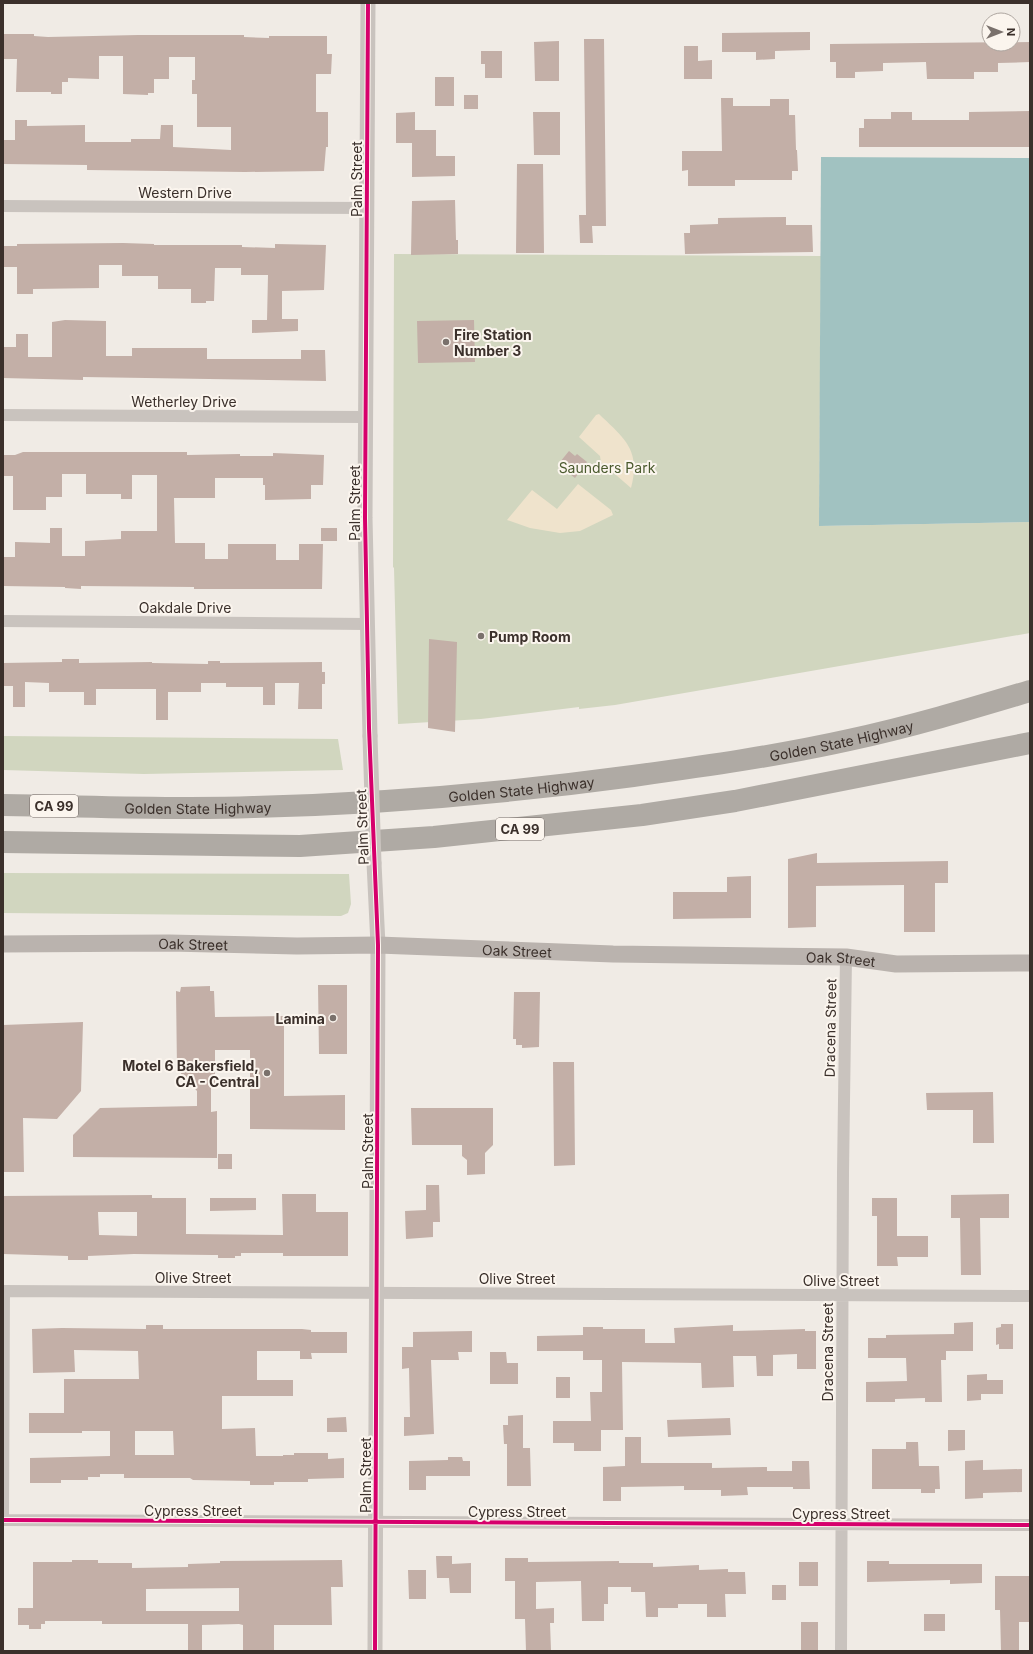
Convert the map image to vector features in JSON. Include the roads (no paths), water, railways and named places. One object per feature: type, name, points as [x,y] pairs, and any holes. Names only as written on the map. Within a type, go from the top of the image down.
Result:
[{"type":"highway","name":"Golden State Highway","points":[[3,806],[247,808],[400,800],[489,793],[581,783],[733,762],[850,740],[954,714],[1030,691]]},
{"type":"highway","name":"CA 99","points":[[3,842],[300,846],[434,837],[642,815],[720,803],[1030,743]]},
{"type":"highway","points":[[3,795],[106,806]]},
{"type":"main road","name":"Oak Street","points":[[3,944],[169,943],[297,946],[378,945],[613,954],[846,957],[896,964],[1030,963]]},
{"type":"street","name":"Palm Street","points":[[368,3],[365,417],[366,624],[378,945],[375,1651]]},
{"type":"street","name":"Western Drive","points":[[3,206],[367,208]]},
{"type":"street","name":"Wetherley Drive","points":[[3,415],[365,417]]},
{"type":"street","name":"Oakdale Drive","points":[[3,621],[366,624]]},
{"type":"street","name":"Dracena Street","points":[[841,1651],[842,1295],[846,957]]},
{"type":"street","name":"Olive Street","points":[[3,1291],[1030,1296]]},
{"type":"street","points":[[3,1291],[3,1515]]},
{"type":"street","name":"Cypress Street","points":[[3,1520],[1030,1525]]},
{"type":"water","points":[[821,157],[1030,158],[1030,522],[819,526]]},
{"type":"place","name":"Fire Station Number 3","points":[[446,342]]},
{"type":"place","name":"Pump Room","points":[[481,636]]},
{"type":"place","name":"Lamina","points":[[333,1018]]},
{"type":"place","name":"Motel 6 Bakersfield, CA - Central","points":[[267,1073]]},
{"type":"park label","name":"Saunders Park","points":[[607,467]]}]
